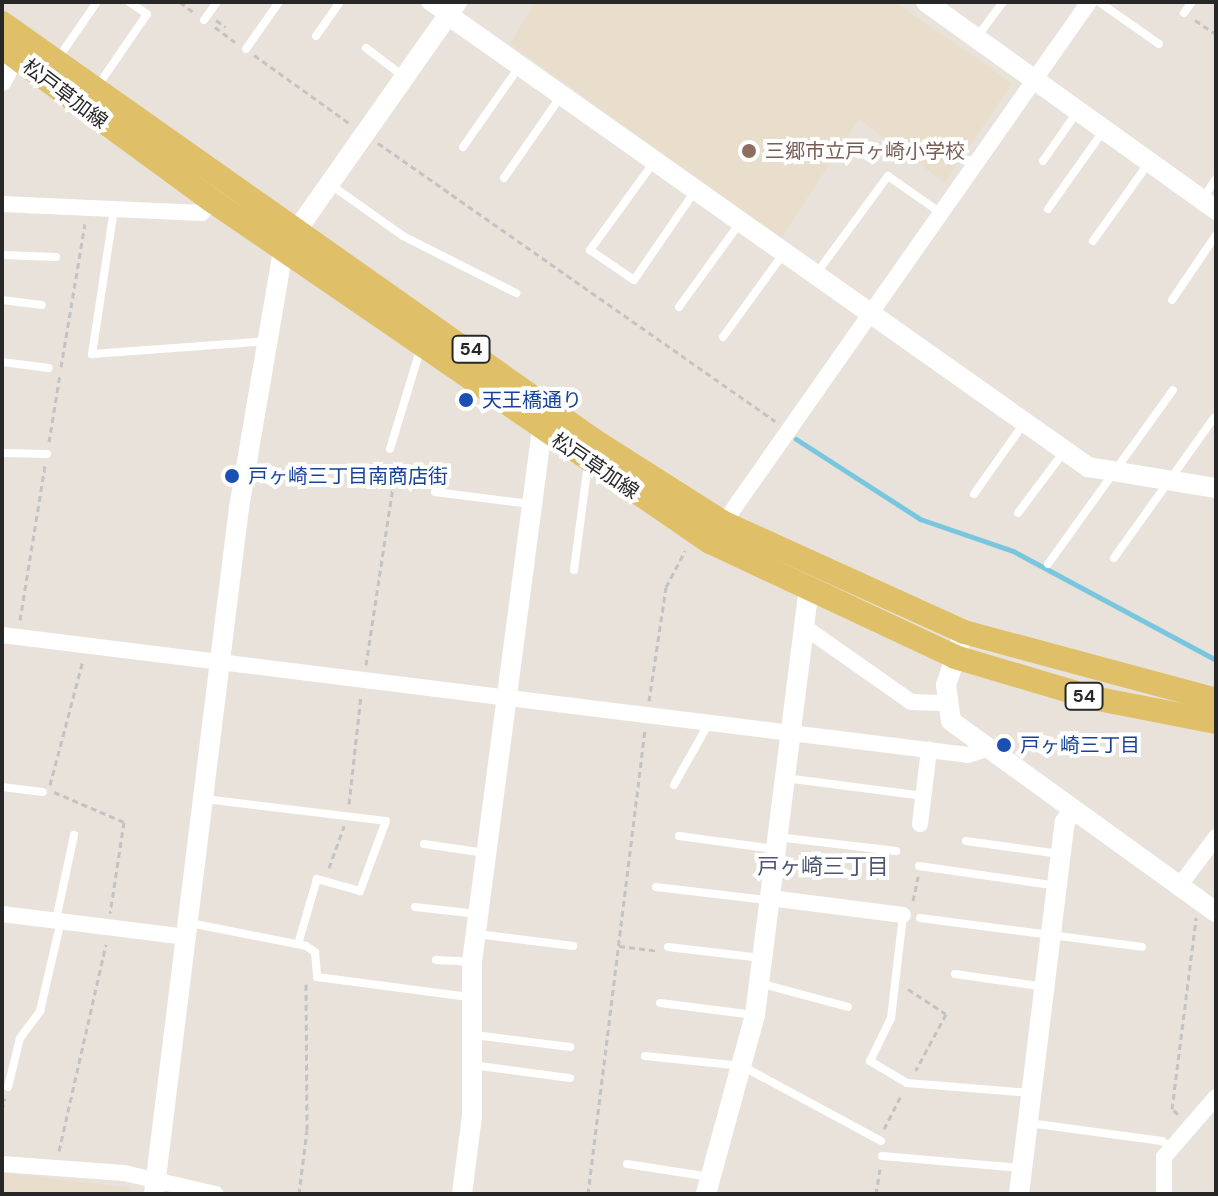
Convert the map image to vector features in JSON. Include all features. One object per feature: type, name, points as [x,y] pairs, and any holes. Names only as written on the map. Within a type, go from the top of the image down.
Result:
[{"type":"main road","name":"松戸草加線","points":[[2,23],[297,227],[592,439],[707,535],[964,632],[1216,700]]},
{"type":"main road","name":"松戸草加線","points":[[9,52],[211,200],[589,461],[808,594],[955,657],[1093,698],[1216,722]]},
{"type":"street","points":[[429,2],[452,8],[520,66],[1064,452],[1113,471],[1216,488]]},
{"type":"street","points":[[707,535],[870,313],[1089,2]]},
{"type":"street","points":[[933,4],[1209,204]]},
{"type":"street","points":[[155,1186],[221,662],[283,250],[452,8]]},
{"type":"street","points":[[2,81],[9,52]]},
{"type":"street","points":[[2,204],[202,213],[211,200]]},
{"type":"street","points":[[462,1194],[470,1065],[472,962],[542,429]]},
{"type":"street","points":[[709,1186],[755,1015],[808,594]]},
{"type":"street","points":[[803,626],[911,702],[943,703]]},
{"type":"street","points":[[964,632],[943,703],[951,721],[1180,885],[1206,911]]},
{"type":"street","points":[[2,635],[929,750],[986,749]]},
{"type":"street","points":[[920,824],[929,750]]},
{"type":"street","points":[[1024,1193],[1022,1168],[1061,854],[1073,810]]},
{"type":"street","points":[[1180,885],[1216,837]]},
{"type":"street","points":[[770,899],[912,916]]},
{"type":"street","points":[[2,914],[108,927],[188,930]]},
{"type":"street","points":[[1164,1194],[1164,1157],[1168,1146],[1216,1097]]},
{"type":"street","points":[[2,1164],[55,1167],[216,1194]]},
{"type":"lane","points":[[56,61],[97,2]]},
{"type":"lane","points":[[97,88],[147,14],[129,2]]},
{"type":"lane","points":[[204,20],[217,2]]},
{"type":"lane","points":[[246,49],[279,2]]},
{"type":"lane","points":[[316,36],[340,2]]},
{"type":"lane","points":[[977,38],[1003,2]]},
{"type":"lane","points":[[1099,2],[1159,44]]},
{"type":"lane","points":[[1184,13],[1192,2]]},
{"type":"lane","points":[[366,48],[404,77]]},
{"type":"lane","points":[[463,147],[520,66]]},
{"type":"lane","points":[[504,178],[561,95]]},
{"type":"lane","points":[[1043,161],[1078,111]]},
{"type":"lane","points":[[1048,209],[1104,129]]},
{"type":"lane","points":[[655,161],[590,250],[634,280],[695,191]]},
{"type":"lane","points":[[1093,241],[1149,162]]},
{"type":"lane","points":[[816,275],[888,176],[941,213]]},
{"type":"lane","points":[[1209,204],[1216,179]]},
{"type":"lane","points":[[328,184],[403,236],[516,293]]},
{"type":"lane","points":[[114,209],[92,354],[267,341]]},
{"type":"lane","points":[[679,307],[740,222]]},
{"type":"lane","points":[[1172,300],[1216,235]]},
{"type":"lane","points":[[723,337],[784,252]]},
{"type":"lane","points":[[2,255],[56,257]]},
{"type":"lane","points":[[2,300],[42,305]]},
{"type":"lane","points":[[394,450],[421,347]]},
{"type":"lane","points":[[2,362],[49,368]]},
{"type":"lane","points":[[1048,564],[1173,390]]},
{"type":"lane","points":[[1114,558],[1214,418]]},
{"type":"lane","points":[[974,494],[1024,423]]},
{"type":"lane","points":[[1018,513],[1064,452]]},
{"type":"lane","points":[[2,453],[47,454]]},
{"type":"lane","points":[[574,570],[589,461]]},
{"type":"lane","points":[[435,492],[530,504]]},
{"type":"lane","points":[[674,785],[710,722]]},
{"type":"lane","points":[[784,778],[924,796]]},
{"type":"lane","points":[[2,787],[43,792]]},
{"type":"lane","points":[[204,799],[386,821],[360,891],[317,879],[302,945]]},
{"type":"lane","points":[[8,1087],[20,1038],[40,1011],[74,835]]},
{"type":"lane","points":[[679,836],[896,851]]},
{"type":"lane","points":[[966,841],[1061,854]]},
{"type":"lane","points":[[424,844],[486,853]]},
{"type":"lane","points":[[919,866],[1058,886]]},
{"type":"lane","points":[[656,887],[770,899]]},
{"type":"lane","points":[[415,907],[573,946]]},
{"type":"lane","points":[[1032,1093],[907,1083],[870,1061],[891,1018],[912,916],[1142,947]]},
{"type":"lane","points":[[188,930],[302,945],[315,952],[317,977],[469,997]]},
{"type":"lane","points":[[668,947],[761,958]]},
{"type":"lane","points":[[436,960],[472,962]]},
{"type":"lane","points":[[955,974],[1045,987]]},
{"type":"lane","points":[[759,983],[848,1007]]},
{"type":"lane","points":[[660,1003],[755,1015]]},
{"type":"lane","points":[[470,1034],[570,1047]]},
{"type":"lane","points":[[645,1056],[742,1066],[881,1141]]},
{"type":"lane","points":[[470,1065],[570,1078]]},
{"type":"lane","points":[[1028,1123],[1168,1146]]},
{"type":"lane","points":[[882,1156],[1022,1168]]},
{"type":"lane","points":[[627,1164],[709,1186]]},
{"type":"path","points":[[180,2],[780,425]]},
{"type":"path","points":[[19,627],[87,208]]},
{"type":"path","points":[[325,880],[348,816],[362,679],[394,450]]},
{"type":"path","points":[[588,1194],[647,714],[666,587],[685,557],[707,535]]},
{"type":"path","points":[[55,1167],[108,927],[124,822],[49,790],[87,645]]},
{"type":"path","points":[[1168,1146],[1185,1120],[1172,1109],[1206,911]]},
{"type":"path","points":[[299,1194],[307,1130],[302,945]]},
{"type":"path","points":[[619,946],[668,947]]},
{"type":"path","points":[[881,1141],[907,1083],[946,1014],[902,984]]},
{"type":"path","points":[[876,1194],[882,1156]]},
{"type":"shaded area","name":"三郷市立戸ヶ崎小学校","points":[[535,2],[895,2],[1012,83],[945,183],[859,119],[781,238],[510,44]]},
{"type":"shaded area","points":[[2,1172],[131,1188],[131,1194],[2,1194]]},
{"type":"waterway","points":[[796,439],[920,519],[1013,551],[1216,660]]},
{"type":"place","name":"三郷市立戸ヶ崎小学校","points":[[749,151]]},
{"type":"place","name":"天王橋通り","points":[[466,400]]},
{"type":"place","name":"戸ヶ崎三丁目南商店街","points":[[232,476]]},
{"type":"place","name":"戸ヶ崎三丁目","points":[[1004,745]]},
{"type":"district","name":"戸ヶ崎三丁目","points":[[823,867]]}]
